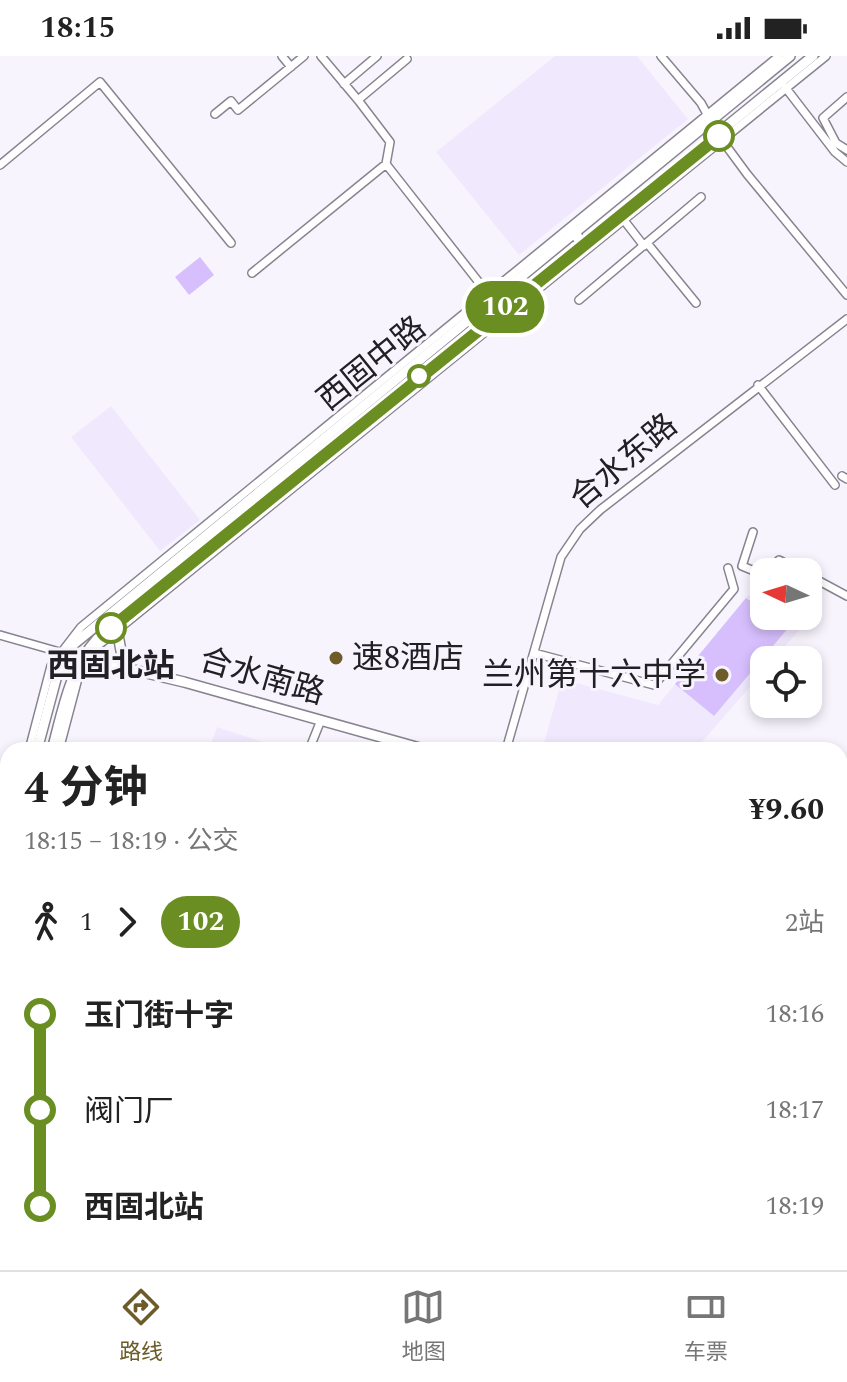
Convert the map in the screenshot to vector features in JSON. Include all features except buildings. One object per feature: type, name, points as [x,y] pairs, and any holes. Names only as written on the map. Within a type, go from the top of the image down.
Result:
[{"type":"highway","points":[[574,233],[583,244]]},
{"type":"main road","name":"西固中路","points":[[63,653],[490,297],[574,233],[778,58],[790,56]]},
{"type":"main road","name":"西固中路","points":[[81,657],[257,508],[503,313],[583,244],[720,139],[784,86],[813,56]]},
{"type":"main road","points":[[248,498],[257,508]]},
{"type":"main road","points":[[115,629],[124,667]]},
{"type":"main road","points":[[39,742],[63,653]]},
{"type":"main road","name":"合水南路","points":[[63,653],[321,720],[392,742]]},
{"type":"main road","points":[[54,742],[81,657]]},
{"type":"street","points":[[282,56],[291,67]]},
{"type":"street","points":[[215,114],[231,101],[238,110],[304,56]]},
{"type":"street","points":[[252,273],[386,164],[390,142],[321,56]]},
{"type":"street","points":[[327,63],[336,56]]},
{"type":"street","points":[[344,84],[377,56]]},
{"type":"street","points":[[661,56],[709,117],[720,139],[847,295]]},
{"type":"street","points":[[826,56],[784,86],[832,149],[847,162]]},
{"type":"street","points":[[358,100],[407,59]]},
{"type":"street","points":[[0,165],[100,82],[231,243]]},
{"type":"street","points":[[847,97],[823,118],[836,143],[847,150]]},
{"type":"street","points":[[31,742],[51,666],[92,617],[709,117]]},
{"type":"street","points":[[386,164],[503,313]]},
{"type":"street","points":[[579,300],[701,197]]},
{"type":"street","points":[[115,629],[622,217],[696,303]]},
{"type":"street","name":"合水东路","points":[[508,742],[561,557],[580,529],[758,385],[847,319]]},
{"type":"street","points":[[758,385],[835,485]]},
{"type":"street","points":[[750,569],[742,566],[753,532]]},
{"type":"street","points":[[534,653],[654,685],[734,589],[728,568]]},
{"type":"street","points":[[822,583],[847,596]]},
{"type":"street","points":[[0,635],[63,653]]},
{"type":"street","points":[[61,742],[80,674],[81,657]]},
{"type":"street","points":[[312,742],[321,720]]},
{"type":"shaded area","points":[[555,56],[637,56],[688,119],[519,255],[436,152]]},
{"type":"shaded area","points":[[200,257],[214,275],[189,295],[175,277]]},
{"type":"shaded area","points":[[111,406],[200,520],[160,551],[71,437]]},
{"type":"shaded area","name":"兰州第十六中学","points":[[748,595],[750,630],[799,630],[785,646],[750,646],[750,687],[702,742],[544,742],[562,679],[658,705]]},
{"type":"shaded area","points":[[746,598],[750,601],[750,630],[786,630],[773,646],[750,646],[750,673],[714,716],[675,684]]},
{"type":"shaded area","points":[[217,727],[263,742],[212,742]]},
{"type":"bus line","name":"102","points":[[111,628],[719,136]]},
{"type":"place","name":"西固北站","points":[[111,628]]},
{"type":"place","name":"速8酒店","points":[[336,658]]},
{"type":"place","name":"兰州第十六中学","points":[[722,675]]}]
